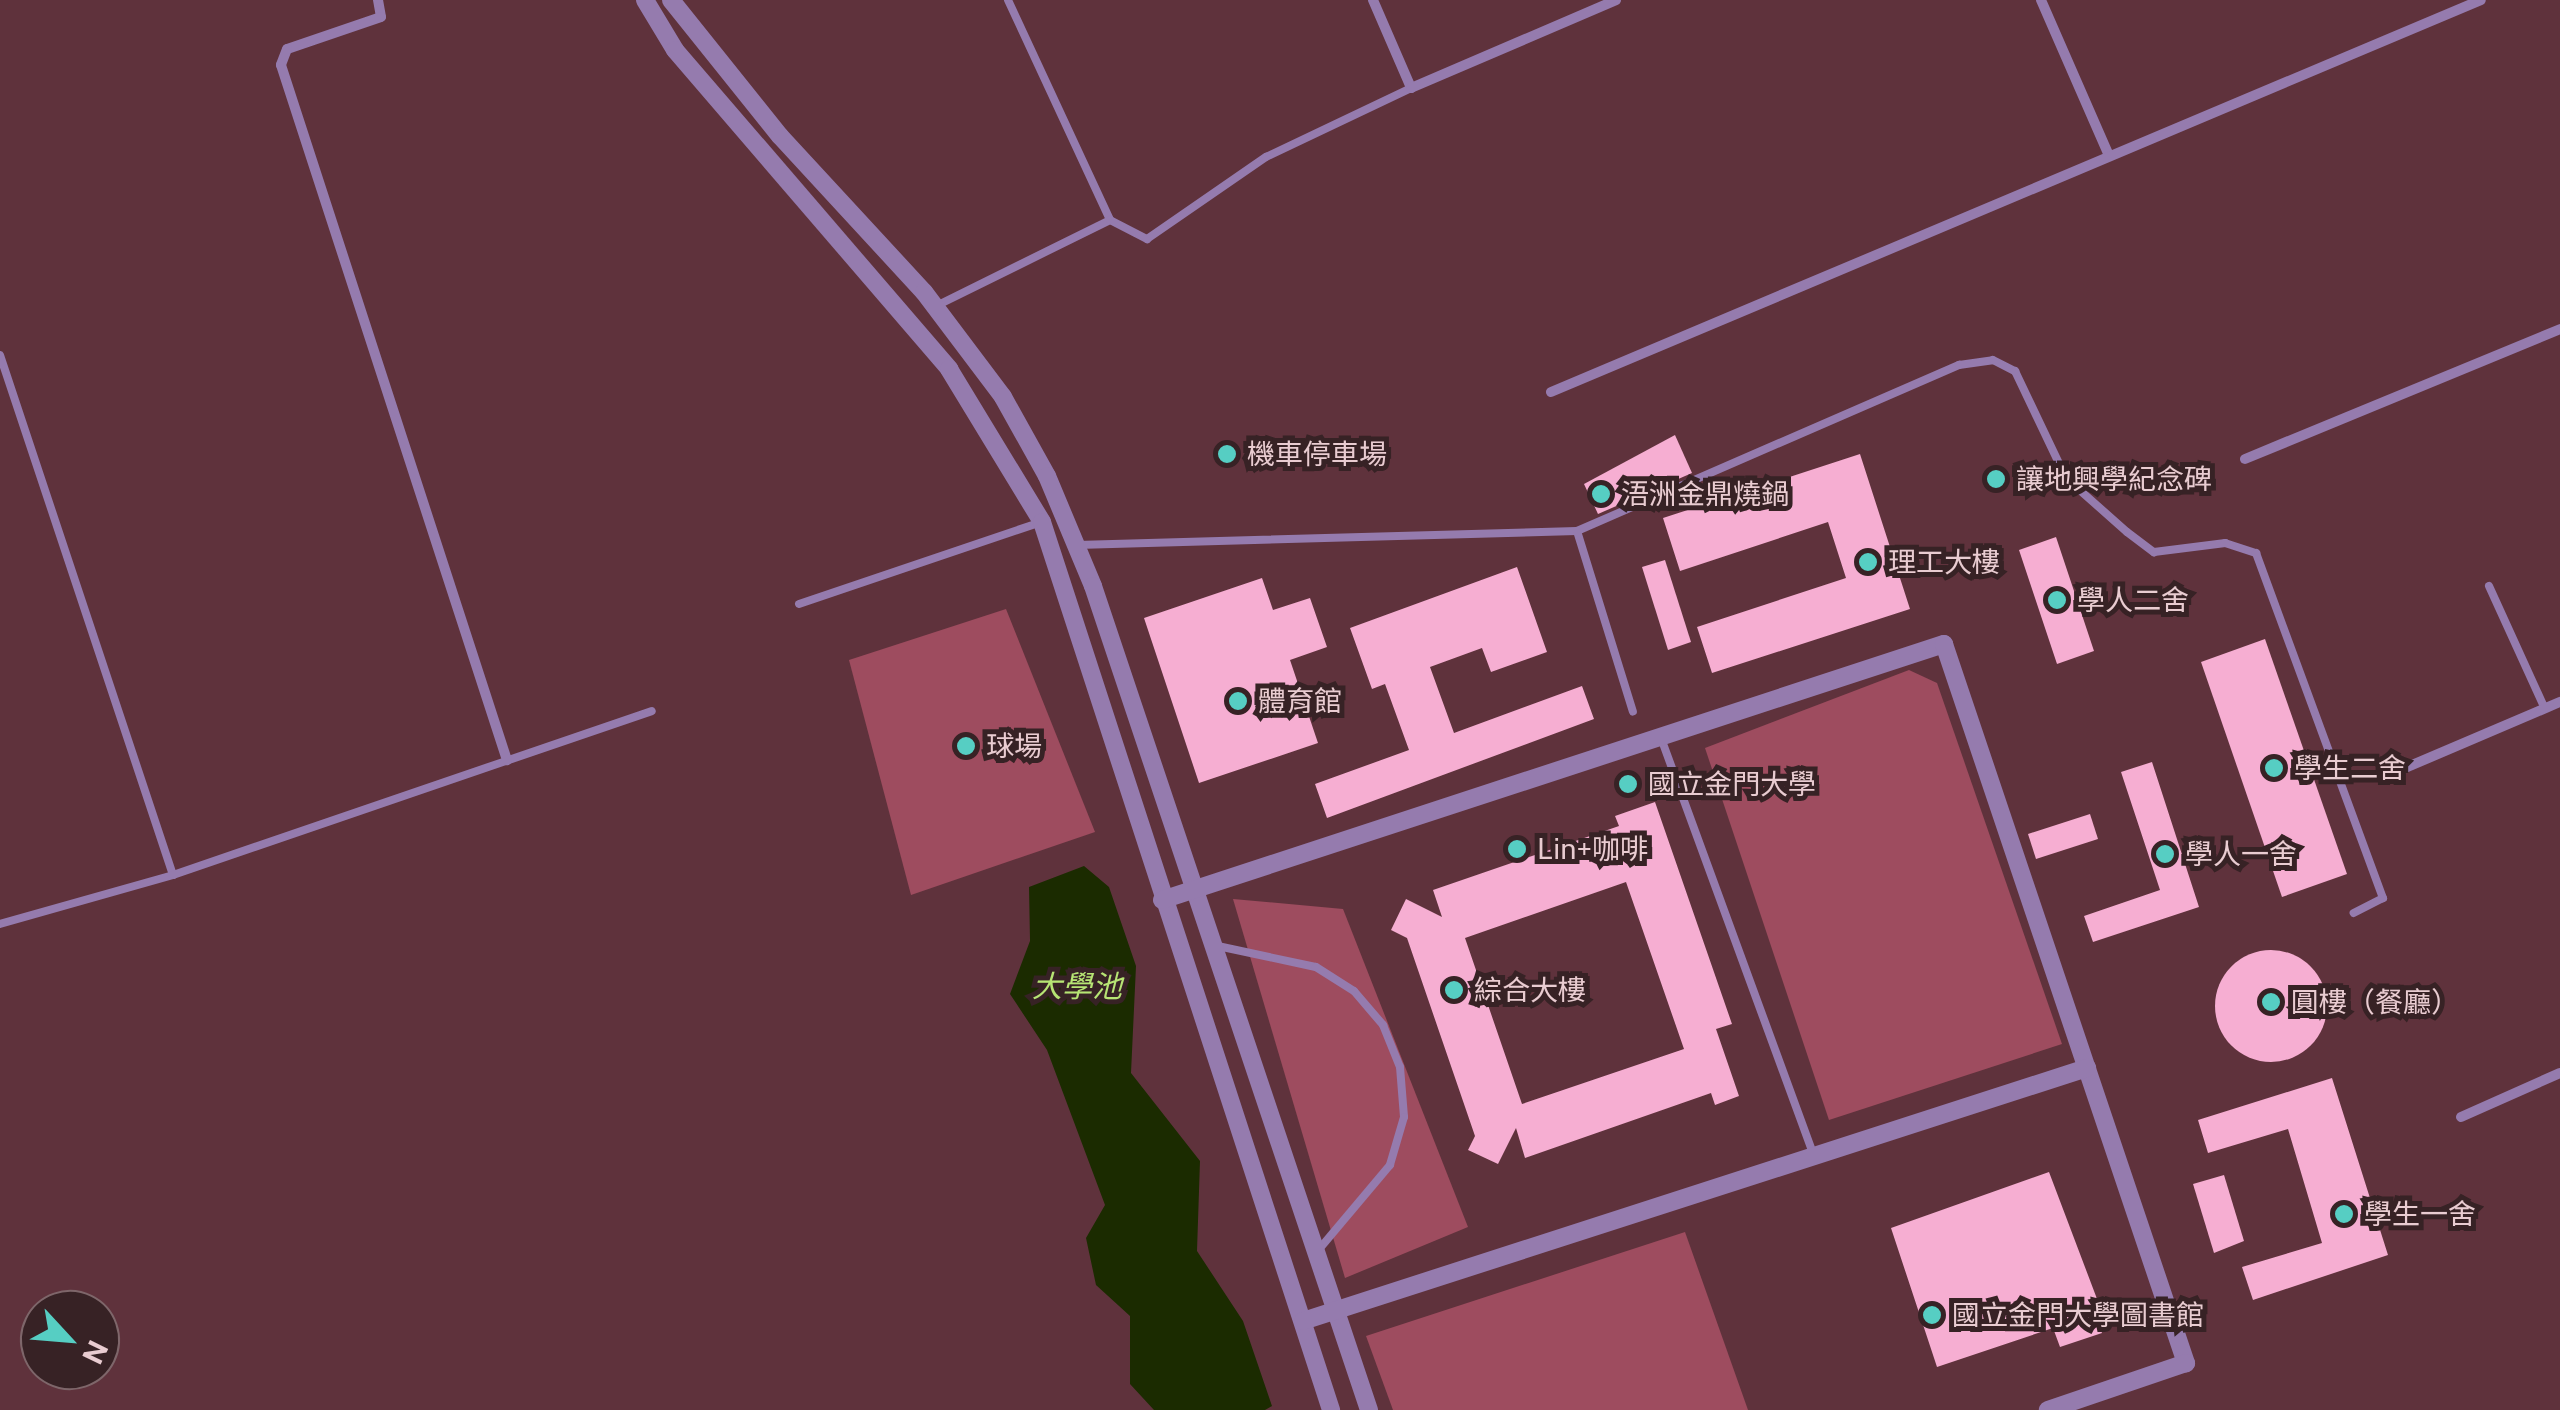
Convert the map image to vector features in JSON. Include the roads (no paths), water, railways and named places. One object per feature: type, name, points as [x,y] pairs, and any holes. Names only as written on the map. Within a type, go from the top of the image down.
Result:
[{"type":"street","points":[[378,0],[382,17],[287,48],[282,65],[507,760]]},
{"type":"street","points":[[646,0],[675,50],[949,370],[1042,522],[1331,1410]]},
{"type":"street","points":[[671,0],[780,136],[935,307],[1004,397],[1077,544],[1369,1410]]},
{"type":"street","points":[[1373,0],[1410,88],[1616,0]]},
{"type":"street","points":[[2041,0],[2108,153]]},
{"type":"street","points":[[1551,392],[2108,153],[2481,0]]},
{"type":"street","points":[[2244,459],[2560,328]]},
{"type":"street","points":[[1162,900],[1944,644],[2186,1363],[2048,1410]]},
{"type":"street","points":[[2391,774],[2560,702]]},
{"type":"street","points":[[1303,1322],[2087,1068]]},
{"type":"street","points":[[2461,1117],[2560,1073]]},
{"type":"lane","points":[[1008,0],[1110,220],[1147,239],[1266,157],[1410,88]]},
{"type":"lane","points":[[935,307],[1110,220]]},
{"type":"lane","points":[[0,355],[172,874]]},
{"type":"lane","points":[[1077,544],[1576,531],[1959,365],[1993,360],[2015,371],[2066,478],[2154,552],[2225,543],[2256,552],[2383,898],[2354,913]]},
{"type":"lane","points":[[799,604],[1042,522]]},
{"type":"lane","points":[[1576,531],[1633,712]]},
{"type":"lane","points":[[2489,586],[2545,709]]},
{"type":"lane","points":[[0,924],[172,874],[652,711]]},
{"type":"lane","points":[[1661,737],[1814,1156]]},
{"type":"lane","points":[[1213,945],[1316,967],[1354,991],[1383,1025],[1400,1067],[1404,1116],[1390,1165],[1316,1253]]},
{"type":"water","name":"大學池","points":[[1084,866],[1109,887],[1136,966],[1131,1073],[1200,1161],[1197,1251],[1243,1321],[1272,1406],[1265,1410],[1154,1410],[1130,1384],[1130,1316],[1096,1285],[1086,1238],[1105,1205],[1047,1050],[1010,994],[1030,941],[1029,887]]},
{"type":"place","name":"機車停車場","points":[[1227,454]]},
{"type":"place","name":"讓地興學紀念碑","points":[[1996,479]]},
{"type":"place","name":"浯洲金鼎燒鍋","points":[[1601,494]]},
{"type":"place","name":"理工大樓","points":[[1868,562]]},
{"type":"place","name":"學人二舍","points":[[2057,600]]},
{"type":"place","name":"體育館","points":[[1238,701]]},
{"type":"place","name":"球場","points":[[966,746]]},
{"type":"place","name":"學生二舍","points":[[2274,768]]},
{"type":"place","name":"國立金門大學","points":[[1628,784]]},
{"type":"place","name":"Lin+咖啡","points":[[1517,849]]},
{"type":"place","name":"學人一舍","points":[[2165,854]]},
{"type":"place","name":"綜合大樓","points":[[1454,990]]},
{"type":"place","name":"圓樓（餐廳）","points":[[2271,1002]]},
{"type":"place","name":"學生一舍","points":[[2344,1214]]},
{"type":"place","name":"國立金門大學圖書館","points":[[1932,1315]]}]
